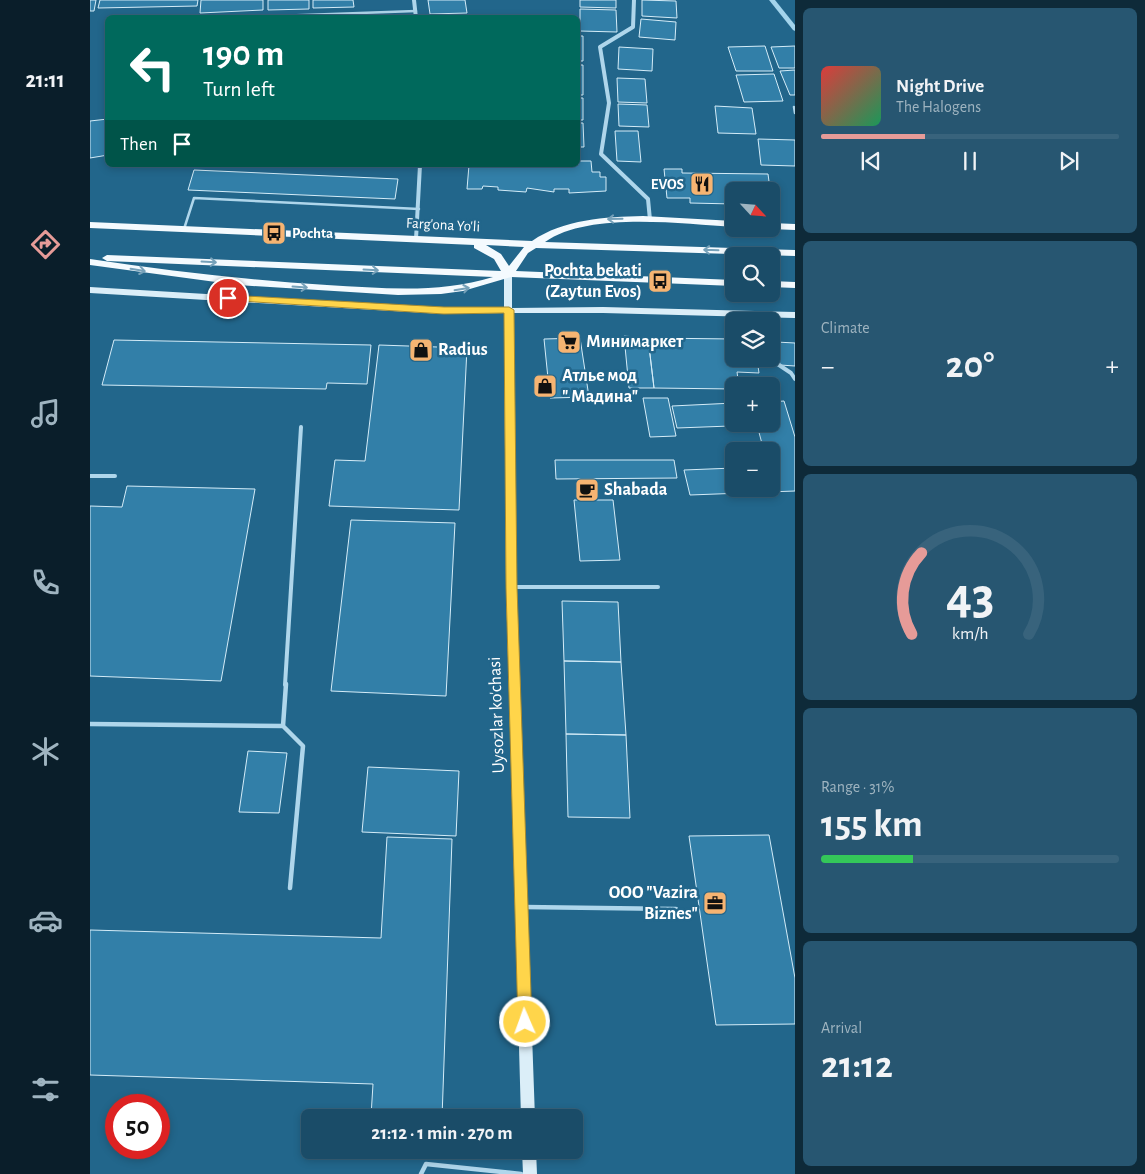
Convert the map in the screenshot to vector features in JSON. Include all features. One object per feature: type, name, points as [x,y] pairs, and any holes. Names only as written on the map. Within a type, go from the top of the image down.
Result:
[{"type":"main road","points":[[90,262],[200,279],[423,294],[465,289],[508,275],[518,258],[534,244],[559,230],[588,222],[618,219],[725,224]]},
{"type":"main road","name":"Farg'ona Yo'li","points":[[90,225],[460,242],[795,253]]},
{"type":"main road","points":[[780,226],[795,227]]},
{"type":"main road","points":[[460,242],[492,252],[503,261],[508,275]]},
{"type":"main road","points":[[90,257],[725,283]]},
{"type":"main road","name":"Uysozlar ko'chasi","points":[[508,275],[512,587],[528,1109]]},
{"type":"main road","points":[[780,284],[795,285]]},
{"type":"main road","points":[[90,290],[444,310],[603,310],[725,316]]},
{"type":"main road","points":[[780,317],[795,316]]},
{"type":"main road","points":[[529,1159],[530,1174]]},
{"type":"street","points":[[414,0],[416,15]]},
{"type":"street","points":[[634,0],[633,27],[600,48],[609,103],[601,154],[648,199],[650,220]]},
{"type":"street","points":[[416,239],[420,167]]},
{"type":"lane","points":[[295,15],[416,10]]},
{"type":"lane","points":[[794,107],[795,113]]},
{"type":"lane","points":[[184,229],[194,198],[418,209]]},
{"type":"lane","points":[[780,366],[791,373],[795,379]]},
{"type":"lane","points":[[283,726],[302,427]]},
{"type":"lane","points":[[90,476],[115,476]]},
{"type":"lane","points":[[512,587],[658,587]]},
{"type":"lane","points":[[90,724],[283,726],[303,746],[290,888]]},
{"type":"lane","points":[[522,907],[676,909]]},
{"type":"lane","points":[[421,1174],[426,1164],[521,1174]]},
{"type":"building","points":[[90,0],[96,0],[94,11],[90,11]]},
{"type":"building","points":[[100,0],[198,0],[197,6],[98,8]]},
{"type":"building","points":[[201,0],[263,0],[263,10],[200,13]]},
{"type":"building","points":[[268,0],[309,0],[309,9],[268,10]]},
{"type":"building","points":[[313,0],[353,0],[354,7],[313,8]]},
{"type":"building","points":[[428,0],[465,0],[467,13],[430,14]]},
{"type":"building","points":[[580,0],[616,0],[616,8],[580,7]]},
{"type":"building","points":[[642,0],[676,1],[677,18],[642,16]]},
{"type":"building","points":[[580,9],[616,10],[617,32],[580,31]]},
{"type":"building","points":[[641,19],[676,22],[675,40],[639,37]]},
{"type":"building","points":[[580,36],[583,36],[583,61],[580,61]]},
{"type":"building","points":[[765,46],[773,71],[736,71],[728,47]]},
{"type":"building","points":[[795,46],[795,68],[779,68],[771,47]]},
{"type":"building","points":[[619,47],[653,49],[652,71],[618,69]]},
{"type":"building","points":[[580,65],[583,65],[583,95],[580,95]]},
{"type":"building","points":[[795,70],[795,95],[790,95],[780,71]]},
{"type":"building","points":[[774,74],[783,101],[744,102],[736,75]]},
{"type":"building","points":[[617,78],[645,79],[647,103],[618,102]]},
{"type":"building","points":[[580,98],[583,98],[583,120],[580,120]]},
{"type":"building","points":[[618,104],[647,105],[649,127],[619,126]]},
{"type":"building","points":[[715,106],[752,108],[756,134],[718,133]]},
{"type":"building","points":[[105,119],[105,156],[90,158],[90,121]]},
{"type":"building","points":[[580,123],[583,123],[584,147],[580,147]]},
{"type":"building","points":[[615,131],[638,131],[641,162],[617,161]]},
{"type":"building","points":[[758,139],[795,140],[795,166],[761,165]]},
{"type":"building","points":[[580,161],[591,161],[592,172],[600,172],[600,177],[606,177],[606,191],[569,193],[569,189],[554,189],[554,192],[527,188],[526,192],[498,190],[498,187],[483,186],[482,189],[467,189],[469,167],[580,167]]},
{"type":"building","name":"EVOS","points":[[664,169],[682,169],[682,173],[768,174],[769,182],[725,182],[725,204],[690,203],[690,198],[667,198]]},
{"type":"building","points":[[194,170],[398,179],[395,199],[188,190]]},
{"type":"building","points":[[624,336],[648,338],[654,388],[629,388]]},
{"type":"building","points":[[580,338],[589,397],[550,398],[544,339]]},
{"type":"building","points":[[648,338],[725,339],[725,367],[758,367],[759,373],[737,372],[738,377],[725,377],[725,389],[654,388]]},
{"type":"building","points":[[114,340],[371,345],[367,384],[327,383],[326,389],[102,385]]},
{"type":"building","points":[[780,342],[795,343],[795,366],[780,365]]},
{"type":"building","points":[[379,345],[467,348],[459,510],[329,506],[335,460],[365,461]]},
{"type":"building","points":[[643,398],[668,398],[676,436],[650,437]]},
{"type":"building","points":[[780,401],[784,401],[795,437],[795,491],[780,492],[780,442],[762,442],[759,432],[780,432]]},
{"type":"building","points":[[725,403],[725,426],[677,428],[672,406]]},
{"type":"building","points":[[555,460],[674,460],[677,478],[556,479]]},
{"type":"building","points":[[725,468],[725,494],[690,495],[684,470]]},
{"type":"building","points":[[127,486],[255,489],[221,681],[90,676],[90,506],[122,507]]},
{"type":"building","points":[[574,500],[613,500],[620,560],[580,561]]},
{"type":"building","points":[[351,520],[455,523],[446,696],[331,691]]},
{"type":"building","points":[[562,601],[618,602],[621,662],[564,661]]},
{"type":"building","points":[[564,661],[621,662],[626,735],[566,734]]},
{"type":"building","points":[[566,734],[626,735],[630,818],[568,817]]},
{"type":"building","points":[[248,751],[287,753],[279,813],[239,812]]},
{"type":"building","points":[[368,767],[459,771],[456,836],[362,832]]},
{"type":"building","points":[[769,835],[795,978],[795,1024],[716,1025],[689,836]]},
{"type":"building","points":[[387,837],[452,839],[442,1109],[371,1109],[373,1084],[90,1075],[90,930],[381,938]]},
{"type":"waterway","points":[[772,0],[795,29]]},
{"type":"place","name":"EVOS","points":[[702,184]]},
{"type":"place","name":"Pochta","points":[[274,233]]},
{"type":"place","name":"Pochta bekati (Zaytun Evos)","points":[[660,281]]},
{"type":"place","name":"Минимаркет","points":[[569,342]]},
{"type":"place","name":"Radius","points":[[421,350]]},
{"type":"place","name":"Атлье мод \" Мадина\"","points":[[545,386]]},
{"type":"place","name":"Shabada","points":[[587,490]]},
{"type":"place","name":"OOO \"Vazira Biznes\"","points":[[715,903]]},
{"type":"route","points":[[228,298],[444,310],[509,310],[512,587],[525,1022]]}]
